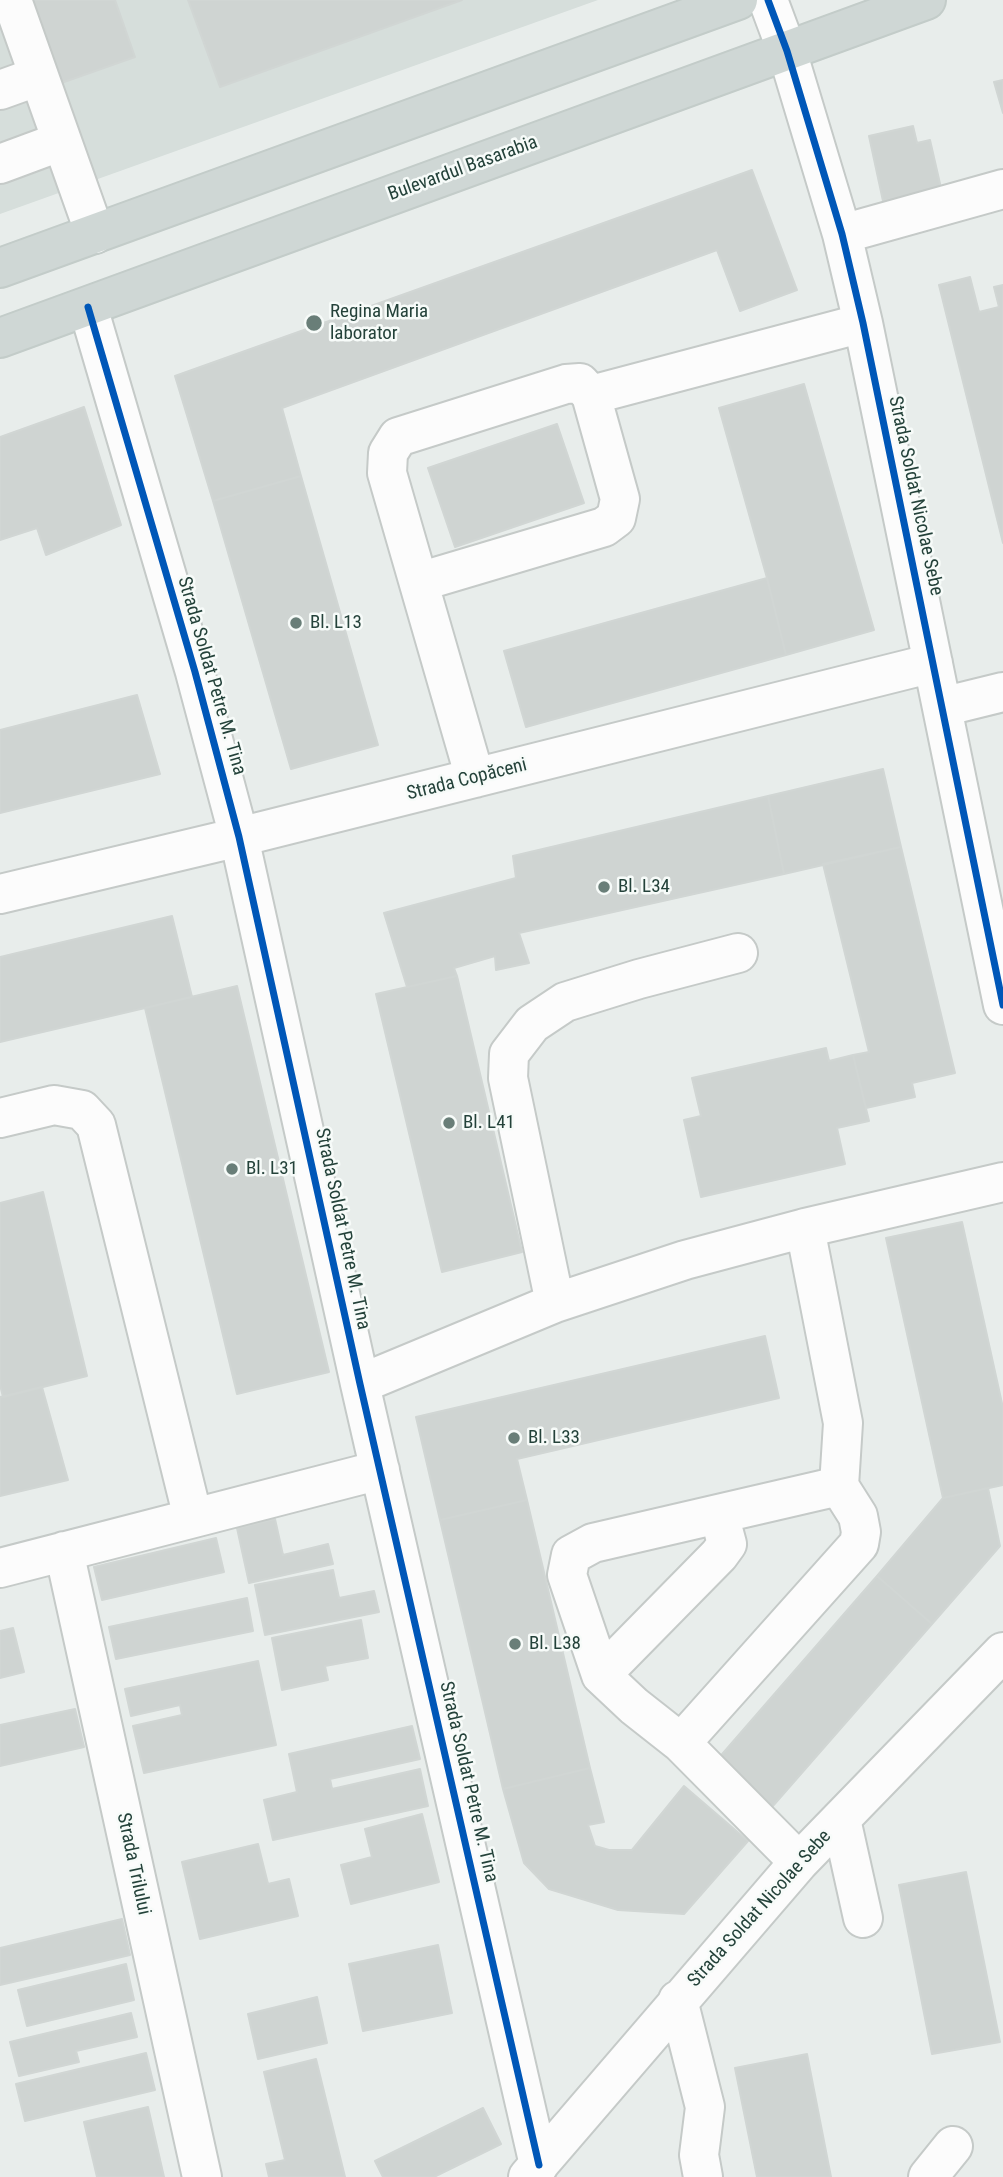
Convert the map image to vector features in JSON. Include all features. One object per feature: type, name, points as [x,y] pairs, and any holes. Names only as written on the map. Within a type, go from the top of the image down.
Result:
[{"type":"main road","points":[[0,268],[95,234],[666,12],[738,0]]},
{"type":"main road","name":"Bulevardul Basarabia","points":[[0,338],[787,51],[885,7],[926,0]]},
{"type":"street","points":[[12,0],[95,234]]},
{"type":"street","name":"Strada Soldat Nicolae Sebe","points":[[768,0],[787,51],[842,234],[863,323],[942,707],[990,872],[1003,1005]]},
{"type":"street","points":[[0,90],[39,76]]},
{"type":"street","points":[[0,164],[62,141]]},
{"type":"street","points":[[842,234],[1003,189]]},
{"type":"street","name":"Strada Soldat Petre M. Tina","points":[[88,307],[195,672],[239,837],[534,2171]]},
{"type":"street","points":[[591,395],[863,323]]},
{"type":"street","points":[[419,582],[604,527],[616,518],[620,499],[591,395],[580,383],[566,384],[398,437],[388,453],[387,472],[475,778]]},
{"type":"street","name":"Strada Copăceni","points":[[0,894],[239,837],[933,663]]},
{"type":"street","points":[[942,707],[1003,692]]},
{"type":"street","points":[[555,1303],[508,1078],[509,1054],[532,1024],[565,1002],[738,953]]},
{"type":"street","points":[[0,1118],[54,1105],[82,1110],[96,1125],[193,1518]]},
{"type":"street","points":[[360,1384],[555,1303],[685,1260],[805,1228],[1003,1182]]},
{"type":"street","points":[[681,1743],[859,1544],[861,1532],[858,1516],[839,1486],[843,1423],[805,1228]]},
{"type":"street","points":[[0,1568],[380,1470]]},
{"type":"street","points":[[799,1862],[681,1743],[634,1706],[601,1675],[567,1575],[571,1555],[593,1543],[839,1486]]},
{"type":"street","points":[[601,1675],[719,1555],[727,1544],[719,1514]]},
{"type":"street","name":"Strada Trilului","points":[[64,1552],[202,2177]]},
{"type":"street","name":"Strada Soldat Nicolae Sebe","points":[[534,2171],[799,1862],[1003,1652]]},
{"type":"street","points":[[841,1819],[863,1919]]},
{"type":"street","points":[[678,2000],[705,2107],[699,2155],[703,2177]]},
{"type":"street","points":[[928,2177],[953,2146]]},
{"type":"shaded area","points":[[0,0],[598,0],[0,214]]},
{"type":"building","points":[[15,0],[115,0],[135,57],[47,88]]},
{"type":"building","points":[[188,0],[462,0],[220,87]]},
{"type":"building","points":[[1003,80],[1003,113],[994,82]]},
{"type":"building","points":[[913,126],[917,143],[930,140],[941,188],[883,201],[869,136]]},
{"type":"building","points":[[752,170],[797,290],[740,311],[717,250],[282,408],[301,476],[213,501],[175,376]]},
{"type":"building","points":[[970,277],[979,312],[999,307],[994,287],[1003,285],[1003,543],[939,285]]},
{"type":"building","points":[[804,384],[874,630],[786,655],[719,408]]},
{"type":"building","points":[[84,407],[121,525],[46,555],[37,528],[0,540],[0,437]]},
{"type":"building","points":[[557,424],[584,503],[455,547],[428,468]]},
{"type":"building","name":"Bl. L13","points":[[301,476],[378,745],[291,769],[213,501]]},
{"type":"building","points":[[767,578],[786,655],[526,727],[504,651]]},
{"type":"building","points":[[137,695],[160,774],[0,813],[0,730]]},
{"type":"building","points":[[883,769],[901,847],[784,874],[768,796]]},
{"type":"building","name":"Bl. L34","points":[[768,796],[784,874],[519,933],[529,963],[496,970],[495,956],[454,968],[457,976],[407,987],[384,913],[516,878],[513,856]]},
{"type":"building","points":[[901,847],[955,1073],[912,1083],[915,1097],[866,1108],[853,1055],[869,1052],[823,864]]},
{"type":"building","points":[[172,916],[192,997],[0,1042],[0,957]]},
{"type":"building","name":"Bl. L41","points":[[457,976],[522,1252],[442,1272],[376,994]]},
{"type":"building","name":"Bl. L31","points":[[237,986],[329,1372],[237,1394],[145,1008]]},
{"type":"building","points":[[826,1048],[829,1061],[853,1055],[869,1121],[837,1128],[845,1164],[701,1197],[684,1120],[701,1116],[692,1078]]},
{"type":"building","points":[[43,1192],[87,1376],[3,1397],[0,1385],[0,1203]]},
{"type":"building","points":[[962,1222],[1003,1408],[1003,1485],[943,1498],[886,1238]]},
{"type":"building","name":"Bl. L33","points":[[765,1336],[779,1398],[517,1459],[527,1500],[440,1520],[416,1417]]},
{"type":"building","points":[[42,1387],[68,1480],[0,1496],[0,1397]]},
{"type":"building","points":[[988,1488],[1000,1546],[932,1624],[877,1576],[943,1498]]},
{"type":"building","name":"Bl. L38","points":[[527,1500],[590,1768],[503,1789],[440,1520]]},
{"type":"building","points":[[275,1519],[283,1555],[328,1544],[333,1564],[249,1583],[237,1528]]},
{"type":"building","points":[[216,1538],[224,1572],[102,1600],[94,1567]]},
{"type":"building","points":[[333,1570],[339,1598],[374,1591],[379,1612],[265,1635],[255,1585]]},
{"type":"building","points":[[877,1576],[932,1624],[772,1807],[717,1760]]},
{"type":"building","points":[[247,1598],[253,1631],[116,1659],[109,1627]]},
{"type":"building","points":[[361,1620],[368,1658],[325,1666],[328,1680],[282,1690],[272,1638]]},
{"type":"building","points":[[13,1628],[24,1672],[0,1678],[0,1631]]},
{"type":"building","points":[[258,1661],[276,1745],[144,1773],[133,1726],[182,1715],[180,1705],[131,1716],[125,1689]]},
{"type":"building","points":[[75,1709],[84,1747],[0,1766],[0,1725]]},
{"type":"building","points":[[412,1726],[420,1759],[330,1779],[332,1789],[420,1769],[428,1806],[273,1840],[264,1800],[297,1792],[289,1754]]},
{"type":"building","points":[[590,1768],[604,1822],[588,1825],[595,1846],[609,1850],[632,1850],[684,1786],[748,1841],[684,1914],[618,1910],[549,1889],[524,1863],[503,1789]]},
{"type":"building","points":[[422,1814],[439,1882],[351,1904],[341,1865],[372,1857],[365,1829]]},
{"type":"building","points":[[258,1844],[268,1884],[289,1879],[298,1916],[200,1939],[182,1862]]},
{"type":"building","points":[[966,1872],[1000,2042],[932,2054],[899,1885]]},
{"type":"building","points":[[122,1919],[130,1955],[0,1985],[0,1948]]},
{"type":"building","points":[[438,1945],[452,2013],[363,2031],[349,1964]]},
{"type":"building","points":[[126,1964],[134,2000],[27,2026],[18,1990]]},
{"type":"building","points":[[317,1997],[327,2043],[258,2059],[248,2014]]},
{"type":"building","points":[[131,2013],[137,2037],[76,2051],[79,2062],[19,2076],[10,2042]]},
{"type":"building","points":[[146,2053],[155,2090],[25,2121],[16,2084]]},
{"type":"building","points":[[807,2054],[831,2177],[757,2177],[735,2068]]},
{"type":"building","points":[[316,2059],[345,2177],[269,2177],[266,2164],[285,2160],[264,2072]]},
{"type":"building","points":[[148,2107],[164,2177],[97,2177],[84,2122]]},
{"type":"building","points":[[483,2108],[501,2144],[434,2177],[383,2177],[375,2161]]},
{"type":"cycle path","points":[[768,0],[787,51],[842,234],[863,323],[1003,1005]]},
{"type":"cycle path","points":[[88,307],[195,672],[239,837],[360,1384],[539,2165]]},
{"type":"place","name":"Regina Maria laborator","points":[[314,323]]},
{"type":"place","name":"Bl. L13","points":[[296,623]]},
{"type":"place","name":"Bl. L34","points":[[604,887]]},
{"type":"place","name":"Bl. L41","points":[[449,1123]]},
{"type":"place","name":"Bl. L31","points":[[232,1169]]},
{"type":"place","name":"Bl. L33","points":[[514,1438]]},
{"type":"place","name":"Bl. L38","points":[[515,1644]]}]
